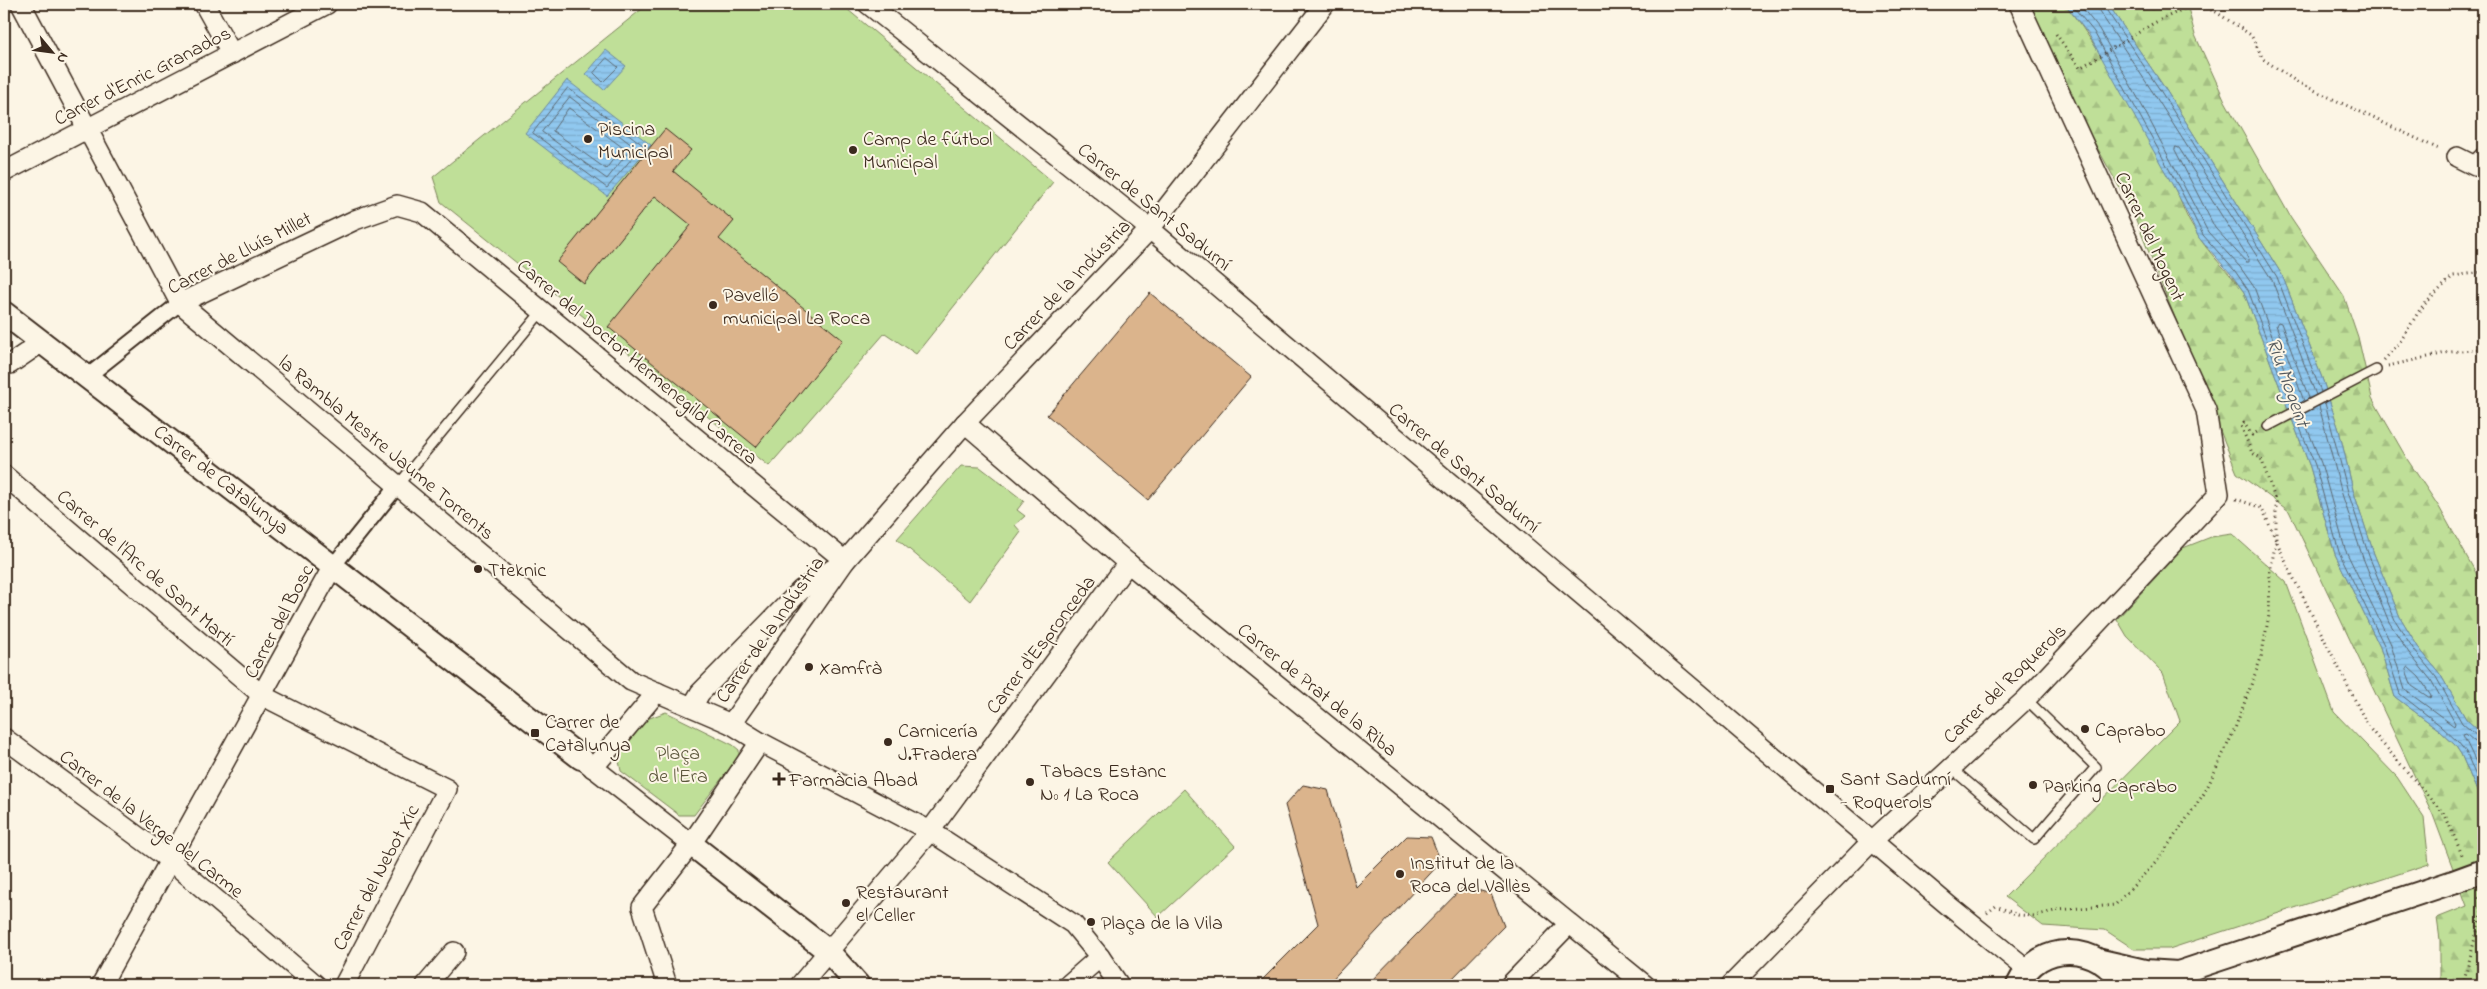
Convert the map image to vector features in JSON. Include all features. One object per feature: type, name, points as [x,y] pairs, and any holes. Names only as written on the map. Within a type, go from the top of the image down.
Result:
[{"type":"street","name":"la Rambla Mestre Jaume Torrents","points":[[21,4],[180,303],[630,681],[731,724],[760,742],[930,831],[1073,924],[1100,957],[1119,985]]},
{"type":"street","points":[[204,4],[232,54]]},
{"type":"street","name":"Carrer d'Enric Granados","points":[[4,172],[87,127],[327,4]]},
{"type":"street","name":"Carrer de Sant Sadurní","points":[[868,4],[1150,229],[1975,927],[2023,978]]},
{"type":"street","name":"Carrer de la Indústria","points":[[731,724],[845,560],[965,424],[1150,229],[1325,4]]},
{"type":"street","name":"Carrer del Mogent","points":[[2019,4],[2206,410],[2219,494]]},
{"type":"street","points":[[2457,157],[2475,166],[2483,158]]},
{"type":"street","name":"Carrer de Lluís Millet","points":[[88,376],[180,303],[354,220],[398,205]]},
{"type":"street","name":"Carrer del Doctor Hermenegild Carrera","points":[[398,205],[422,212],[845,560]]},
{"type":"street","name":"Carrer de Catalunya","points":[[4,313],[88,376],[828,951],[858,985]]},
{"type":"street","points":[[4,365],[10,364],[42,342]]},
{"type":"street","name":"Carrer de Prat de la Riba","points":[[965,424],[1128,563],[1645,985]]},
{"type":"street","name":"Carrer de l'Arc de Sant Martí","points":[[4,474],[263,696],[446,789]]},
{"type":"street","name":"Carrer del Bosc","points":[[108,982],[171,861],[333,566],[398,485]]},
{"type":"street","name":"Carrer del Roquerols","points":[[1731,985],[1872,840],[1950,766],[2026,699],[2219,494]]},
{"type":"street","name":"Carrer de la Indústria","points":[[692,707],[700,693],[801,590],[845,560]]},
{"type":"street","name":"Carrer d'Espronceda","points":[[800,985],[930,831],[1128,563]]},
{"type":"street","points":[[587,763],[657,692]]},
{"type":"street","name":"Carrer de la Verge del Carme","points":[[4,738],[171,861],[316,985]]},
{"type":"street","points":[[666,985],[642,907],[691,844],[760,742]]},
{"type":"street","name":"Carrer del Nebot Xic","points":[[344,985],[446,789]]},
{"type":"street","points":[[2101,961],[2172,979],[2474,874]]},
{"type":"street","points":[[1510,985],[1569,924]]},
{"type":"street","points":[[2023,978],[2044,957],[2058,952],[2073,951],[2088,953],[2108,965],[2122,985]]},
{"type":"street","points":[[426,985],[454,952]]},
{"type":"street","points":[[1068,985],[1100,957]]},
{"type":"lane","name":"Carrer del Bosc","points":[[398,485],[542,311]]},
{"type":"lane","points":[[2268,426],[2376,370]]},
{"type":"lane","points":[[1950,766],[2034,839],[2096,767],[2026,699]]},
{"type":"path","points":[[2080,68],[2154,23],[2195,4],[2216,12],[2251,35],[2263,59],[2297,82],[2457,157]]},
{"type":"path","points":[[2376,370],[2400,342],[2421,308],[2453,276],[2483,272]]},
{"type":"path","points":[[2376,370],[2450,352],[2483,349]]},
{"type":"path","points":[[1975,927],[1996,906],[2018,915],[2035,916],[2058,910],[2115,905],[2158,860],[2205,792],[2234,731],[2260,658],[2269,615],[2270,572],[2276,541],[2276,502],[2261,458],[2252,453],[2241,426],[2244,423],[2252,435],[2268,426]]},
{"type":"path","points":[[2219,494],[2262,508],[2276,541],[2369,728],[2445,815],[2474,874],[2483,907],[2463,985]]},
{"type":"green space","points":[[648,4],[841,4],[1053,182],[916,354],[885,333],[769,466],[441,202],[433,177]]},
{"type":"green space","points":[[2017,4],[2065,4],[2081,25],[2125,94],[2199,238],[2244,292],[2310,467],[2335,554],[2380,647],[2395,697],[2438,729],[2455,745],[2461,754],[2483,805],[2483,985],[2440,985],[2440,940],[2437,918],[2467,906],[2433,815],[2289,511],[2237,473],[2132,210]]},
{"type":"green space","points":[[2108,4],[2148,4],[2152,10],[2160,4],[2187,4],[2195,35],[2225,101],[2290,216],[2344,296],[2358,337],[2372,398],[2407,459],[2439,507],[2481,582],[2483,591],[2483,735],[2466,719],[2440,674],[2418,647],[2400,617],[2374,554],[2353,490],[2339,430],[2322,378],[2282,275],[2164,87]]},
{"type":"green space","points":[[961,466],[980,467],[1024,501],[1017,510],[1025,516],[1015,525],[1021,532],[970,601],[897,539]]},
{"type":"green space","points":[[2232,534],[2286,582],[2334,712],[2397,777],[2424,818],[2429,864],[2169,949],[2134,949],[2105,930],[2043,926],[2005,897],[2180,721],[2163,673],[2127,636],[2117,619],[2183,548],[2211,537]]},
{"type":"green space","name":"Plaça de l'Era","points":[[666,712],[733,745],[739,750],[739,756],[694,815],[679,815],[621,771],[618,756],[647,719]]},
{"type":"green space","points":[[1184,789],[1235,846],[1158,917],[1108,862]]},
{"type":"water","name":"Riu Mogent","points":[[2065,4],[2108,4],[2164,87],[2282,275],[2322,378],[2339,430],[2353,490],[2374,554],[2400,617],[2418,647],[2440,674],[2466,719],[2483,735],[2483,805],[2461,754],[2455,745],[2438,729],[2395,697],[2380,647],[2335,554],[2310,467],[2244,292],[2231,274],[2199,238],[2177,193],[2089,35]]},
{"type":"water","points":[[606,50],[626,66],[604,90],[586,74]]},
{"type":"water","name":"Piscina Municipal","points":[[567,80],[651,145],[607,196],[525,133]]},
{"type":"building","name":"Pavelló municipal La Roca","points":[[665,129],[691,150],[673,171],[734,221],[719,239],[843,340],[756,447],[608,327],[691,225],[655,196],[584,284],[557,262]]},
{"type":"building","points":[[1150,293],[1251,377],[1148,500],[1047,415]]},
{"type":"building","name":"Institut de la Roca del Vallès","points":[[1303,785],[1328,790],[1356,887],[1407,836],[1431,837],[1441,862],[1327,985],[1257,985],[1318,924],[1285,805]]},
{"type":"building","points":[[1464,886],[1491,894],[1504,926],[1446,985],[1367,985]]},
{"type":"place","name":"Piscina Municipal","points":[[588,139]]},
{"type":"place","name":"Camp de fútbol Municipal","points":[[853,150]]},
{"type":"place","name":"Pavelló municipal La Roca","points":[[713,305]]},
{"type":"place","name":"Tteknic","points":[[478,569]]},
{"type":"place","name":"Xamfrà","points":[[809,667]]},
{"type":"place","name":"Caprabo","points":[[2085,729]]},
{"type":"place","name":"Carrer de Catalunya","points":[[535,733]]},
{"type":"place","name":"Carnicería J.Fradera","points":[[888,742]]},
{"type":"place","name":"Farmàcia Abad","points":[[779,779]]},
{"type":"place","name":"Tabacs Estanc Nº 1 La Roca","points":[[1030,782]]},
{"type":"place","name":"Parking Caprabo","points":[[2033,785]]},
{"type":"place","name":"Sant Sadurní - Roquerols","points":[[1830,789]]},
{"type":"place","name":"Institut de la Roca del Vallès","points":[[1400,874]]},
{"type":"place","name":"Restaurant el Celler","points":[[846,903]]},
{"type":"place","name":"Plaça de la Vila","points":[[1091,922]]}]
